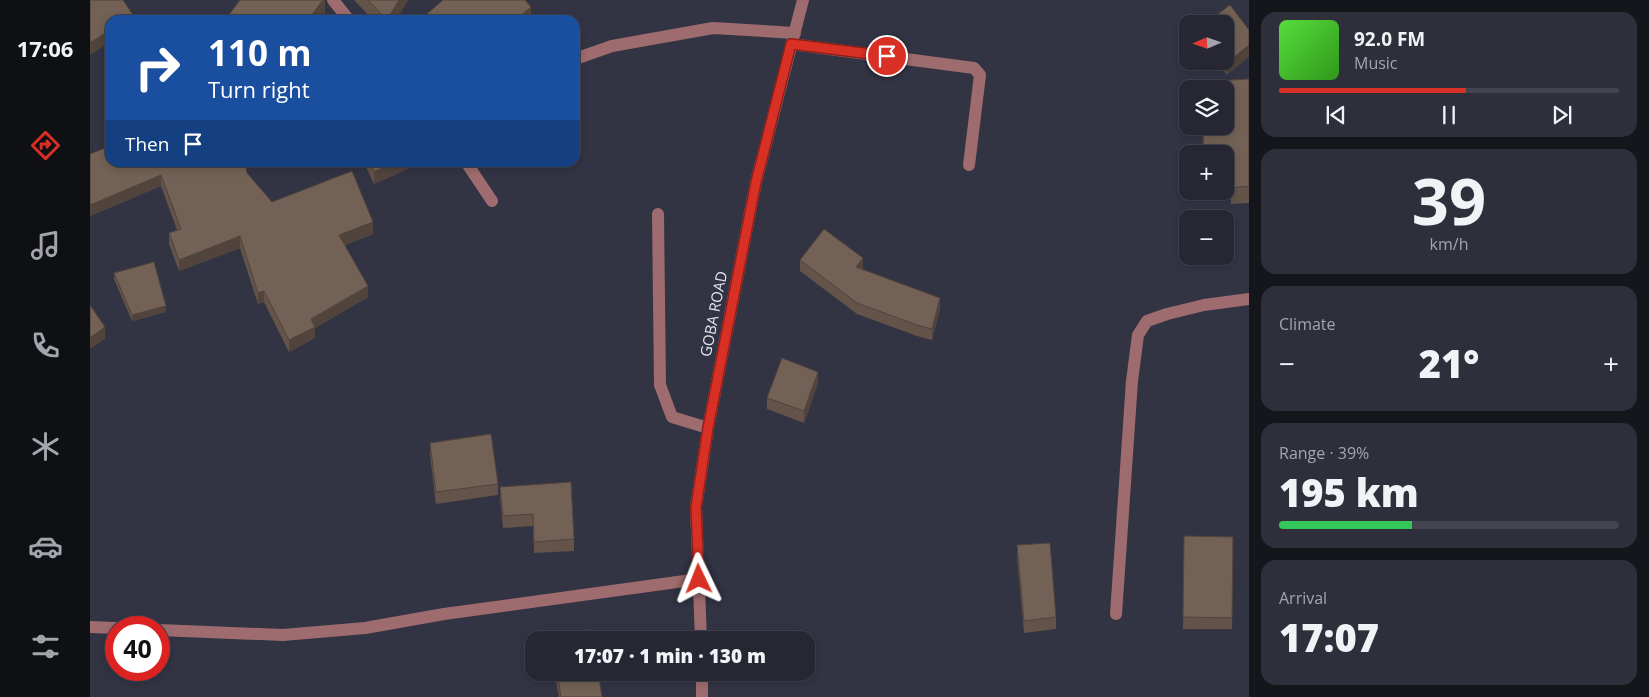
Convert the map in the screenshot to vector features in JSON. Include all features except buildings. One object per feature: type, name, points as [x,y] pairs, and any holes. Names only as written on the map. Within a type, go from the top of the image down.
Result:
[{"type":"street","points":[[333,0],[345,15]]},
{"type":"street","name":"GOBA ROAD","points":[[701,631],[696,507],[708,428],[756,182],[803,0]]},
{"type":"street","points":[[580,57],[612,46],[712,28],[793,38],[974,68],[980,75],[969,164]]},
{"type":"street","points":[[469,167],[492,201]]},
{"type":"street","points":[[658,214],[660,385],[672,418],[708,428]]},
{"type":"street","points":[[1116,614],[1132,381],[1138,334],[1147,321],[1167,314],[1204,305],[1249,299]]},
{"type":"street","points":[[170,630],[283,635],[365,628],[444,614],[699,579]]},
{"type":"street","points":[[90,627],[105,628]]},
{"type":"street","points":[[702,681],[702,697]]},
{"type":"route","points":[[699,579],[696,507],[708,428],[756,182],[791,44],[887,56]]}]
